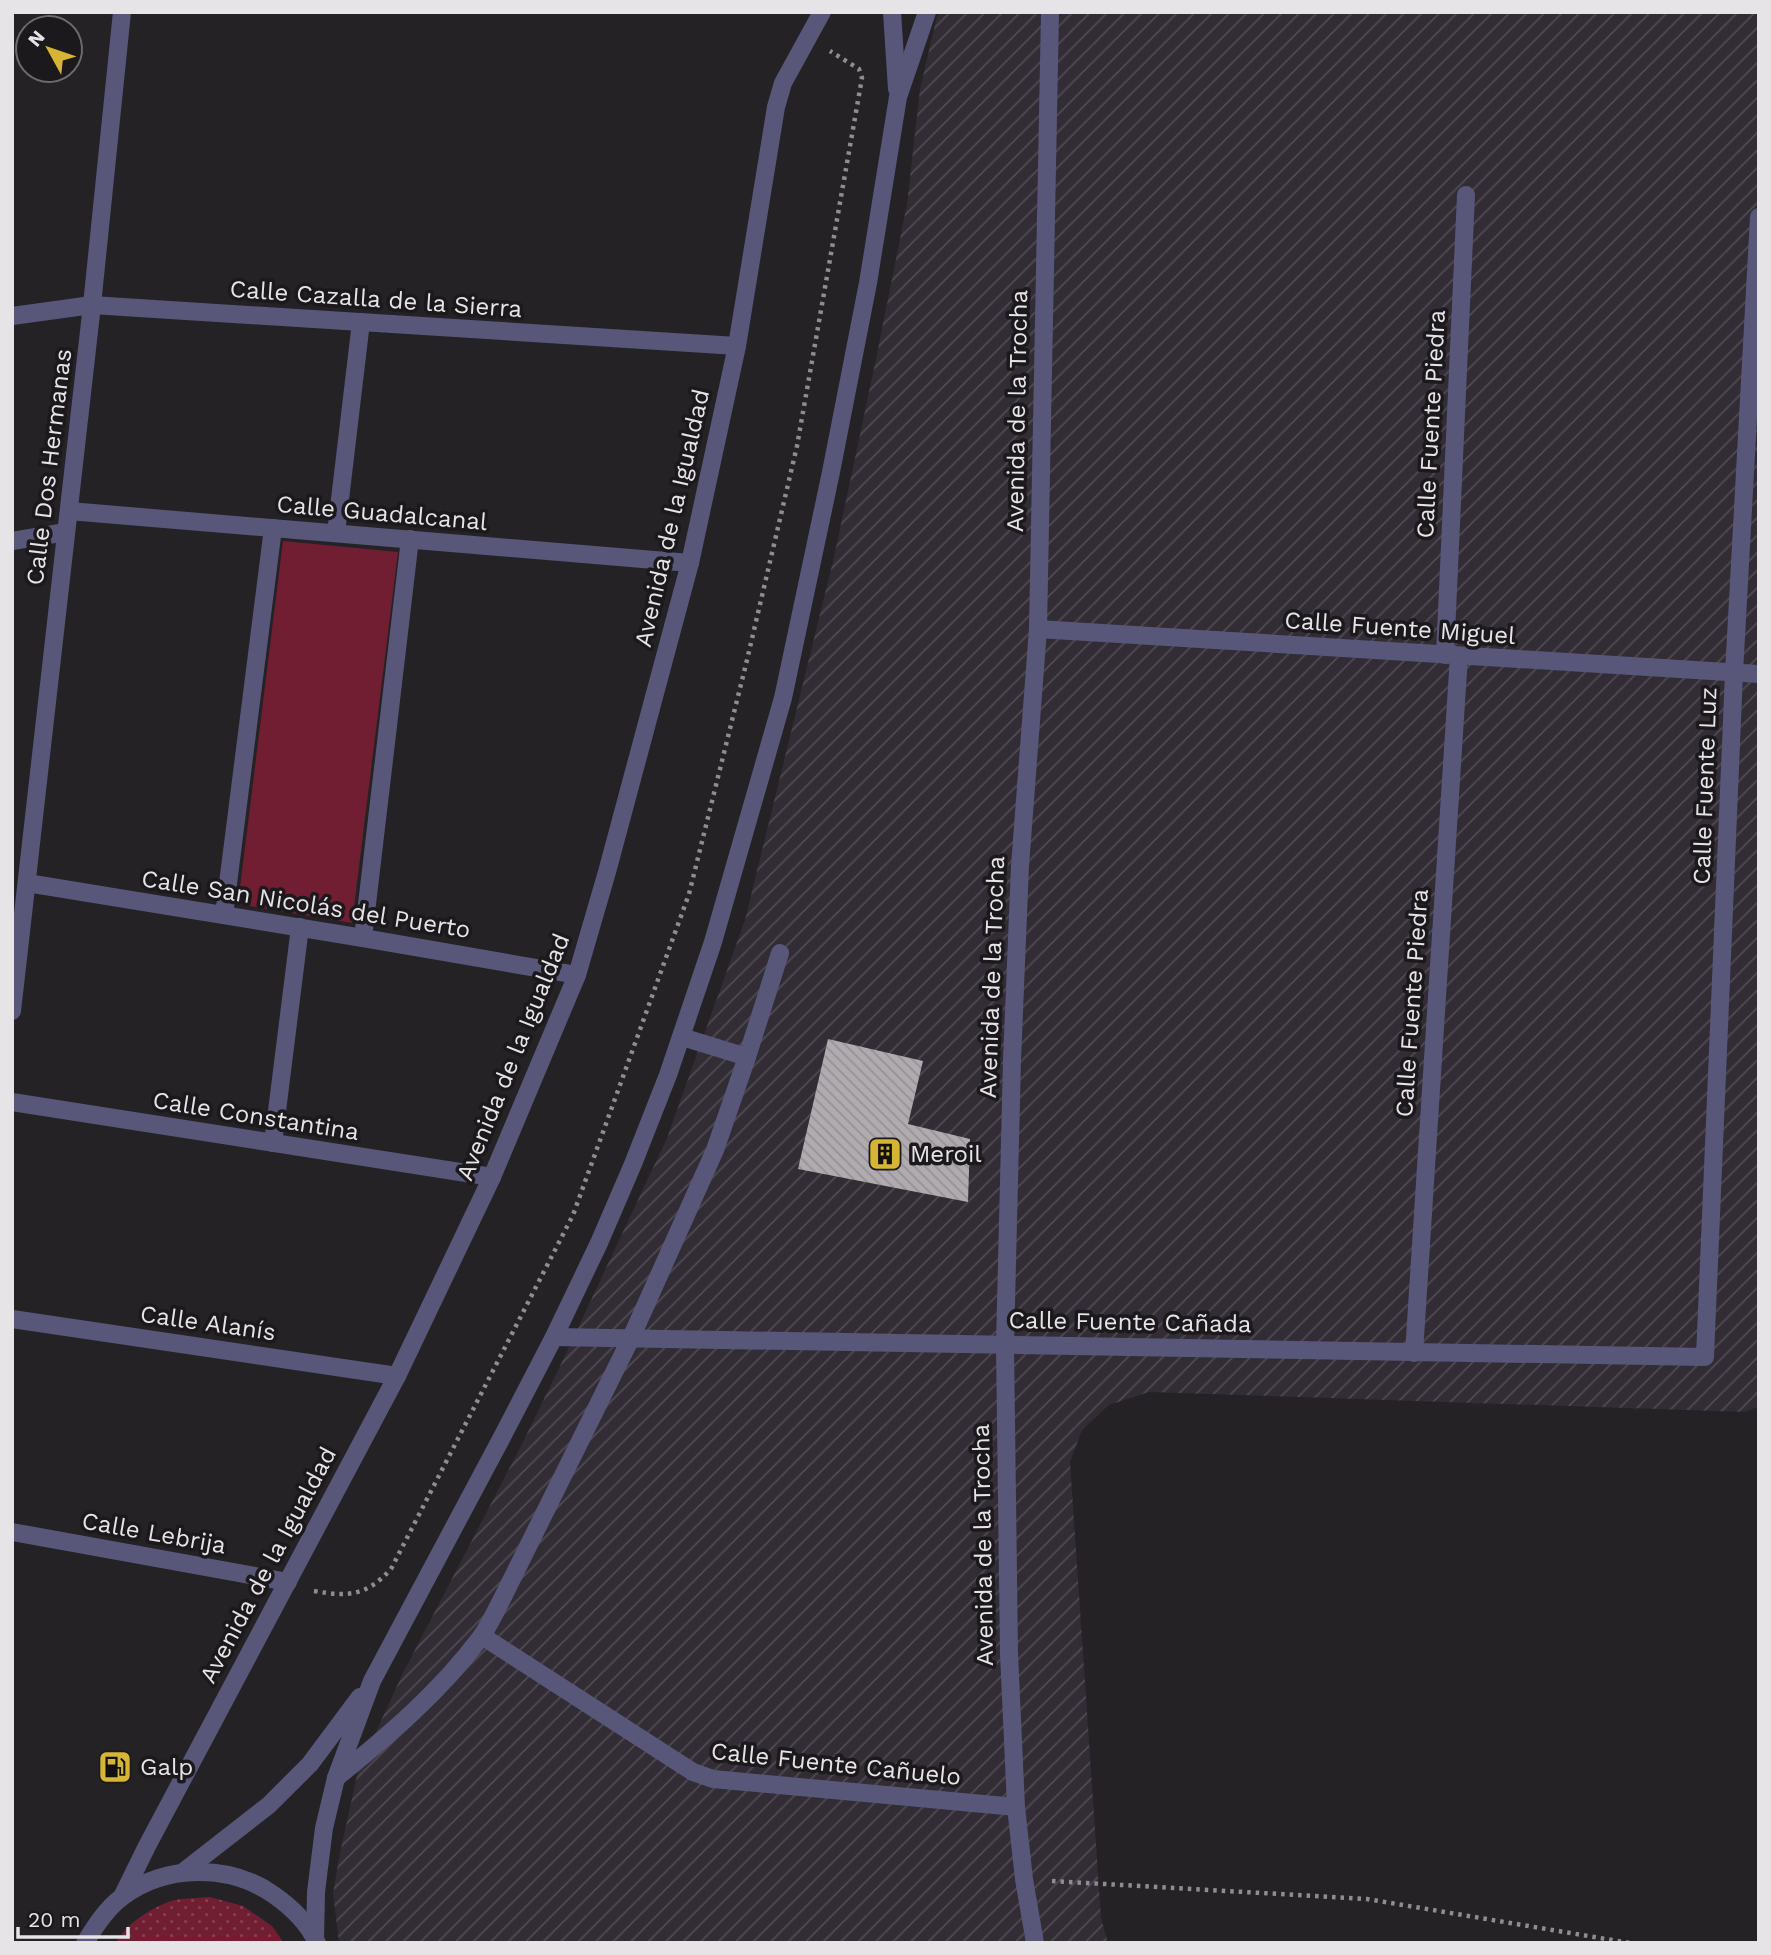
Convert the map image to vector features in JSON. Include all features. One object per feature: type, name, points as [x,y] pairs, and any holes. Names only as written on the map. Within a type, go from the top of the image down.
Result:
[{"type":"street","name":"Calle Dos Hermanas","points":[[12,1011],[22,875],[69,511],[122,12]]},
{"type":"street","name":"Avenida de la Igualdad","points":[[122,1897],[397,1376],[492,1177],[577,975],[691,563],[737,346],[775,107],[783,83],[822,12]]},
{"type":"street","points":[[892,12],[898,97]]},
{"type":"street","points":[[316,1941],[316,1892],[324,1828],[336,1779],[372,1681],[554,1337],[599,1243],[682,1037],[713,942],[783,698],[868,283],[898,97],[927,12]]},
{"type":"street","name":"Avenida de la Trocha","points":[[1034,1943],[1016,1807],[1009,1653],[1005,1344],[1012,1060],[1020,879],[1038,629],[1050,12]]},
{"type":"street","name":"Calle Fuente Piedra","points":[[1414,1353],[1452,656],[1466,195]]},
{"type":"street","name":"Calle Fuente Luz","points":[[1705,1357],[1734,673],[1759,217]]},
{"type":"street","name":"Calle Cazalla de la Sierra","points":[[12,316],[92,305],[737,346]]},
{"type":"street","points":[[337,533],[361,322]]},
{"type":"street","name":"Calle Guadalcanal","points":[[69,511],[691,563]]},
{"type":"street","points":[[224,915],[273,528]]},
{"type":"street","points":[[12,541],[66,532]]},
{"type":"street","points":[[363,938],[410,539]]},
{"type":"street","name":"Calle Fuente Miguel","points":[[1038,629],[1759,674]]},
{"type":"street","name":"Calle San Nicolás del Puerto","points":[[22,875],[224,915],[577,975]]},
{"type":"street","points":[[273,1143],[300,927]]},
{"type":"street","points":[[336,1779],[407,1719],[442,1685],[482,1636],[631,1338],[715,1150],[780,953]]},
{"type":"street","points":[[682,1037],[747,1057]]},
{"type":"street","name":"Calle Constantina","points":[[12,1102],[492,1177]]},
{"type":"street","name":"Calle Alanís","points":[[12,1319],[397,1376]]},
{"type":"street","name":"Calle Fuente Cañada","points":[[554,1337],[1705,1357]]},
{"type":"street","name":"Calle Lebrija","points":[[12,1532],[288,1582]]},
{"type":"street","name":"Calle Fuente Cañuelo","points":[[482,1636],[693,1772],[727,1780],[1016,1807]]},
{"type":"street","points":[[183,1872],[270,1805],[310,1764],[372,1681]]},
{"type":"street","points":[[85,1943],[97,1923],[122,1897],[150,1881],[183,1872],[222,1873],[259,1885],[291,1907],[316,1941]]},
{"type":"path","points":[[1024,1879],[1367,1899],[1630,1943]]},
{"type":"shaded area","points":[[938,12],[1759,12],[1759,1406],[1746,1412],[1149,1392],[1109,1405],[1082,1430],[1070,1462],[1101,1918],[1108,1943],[339,1943],[333,1893],[358,1771],[403,1673],[522,1444],[667,1138],[745,920],[834,557],[907,204],[920,89]]},
{"type":"shaded area","points":[[283,541],[398,552],[352,923],[238,904]]},
{"type":"shaded area","points":[[210,1897],[243,1906],[272,1926],[284,1943],[116,1943],[133,1922],[159,1906],[175,1900]]},
{"type":"building","name":"Meroil","points":[[828,1039],[923,1061],[908,1124],[970,1139],[968,1202],[798,1169]]},
{"type":"place","name":"Meroil","points":[[885,1154]]},
{"type":"place","name":"Galp","points":[[115,1767]]}]
